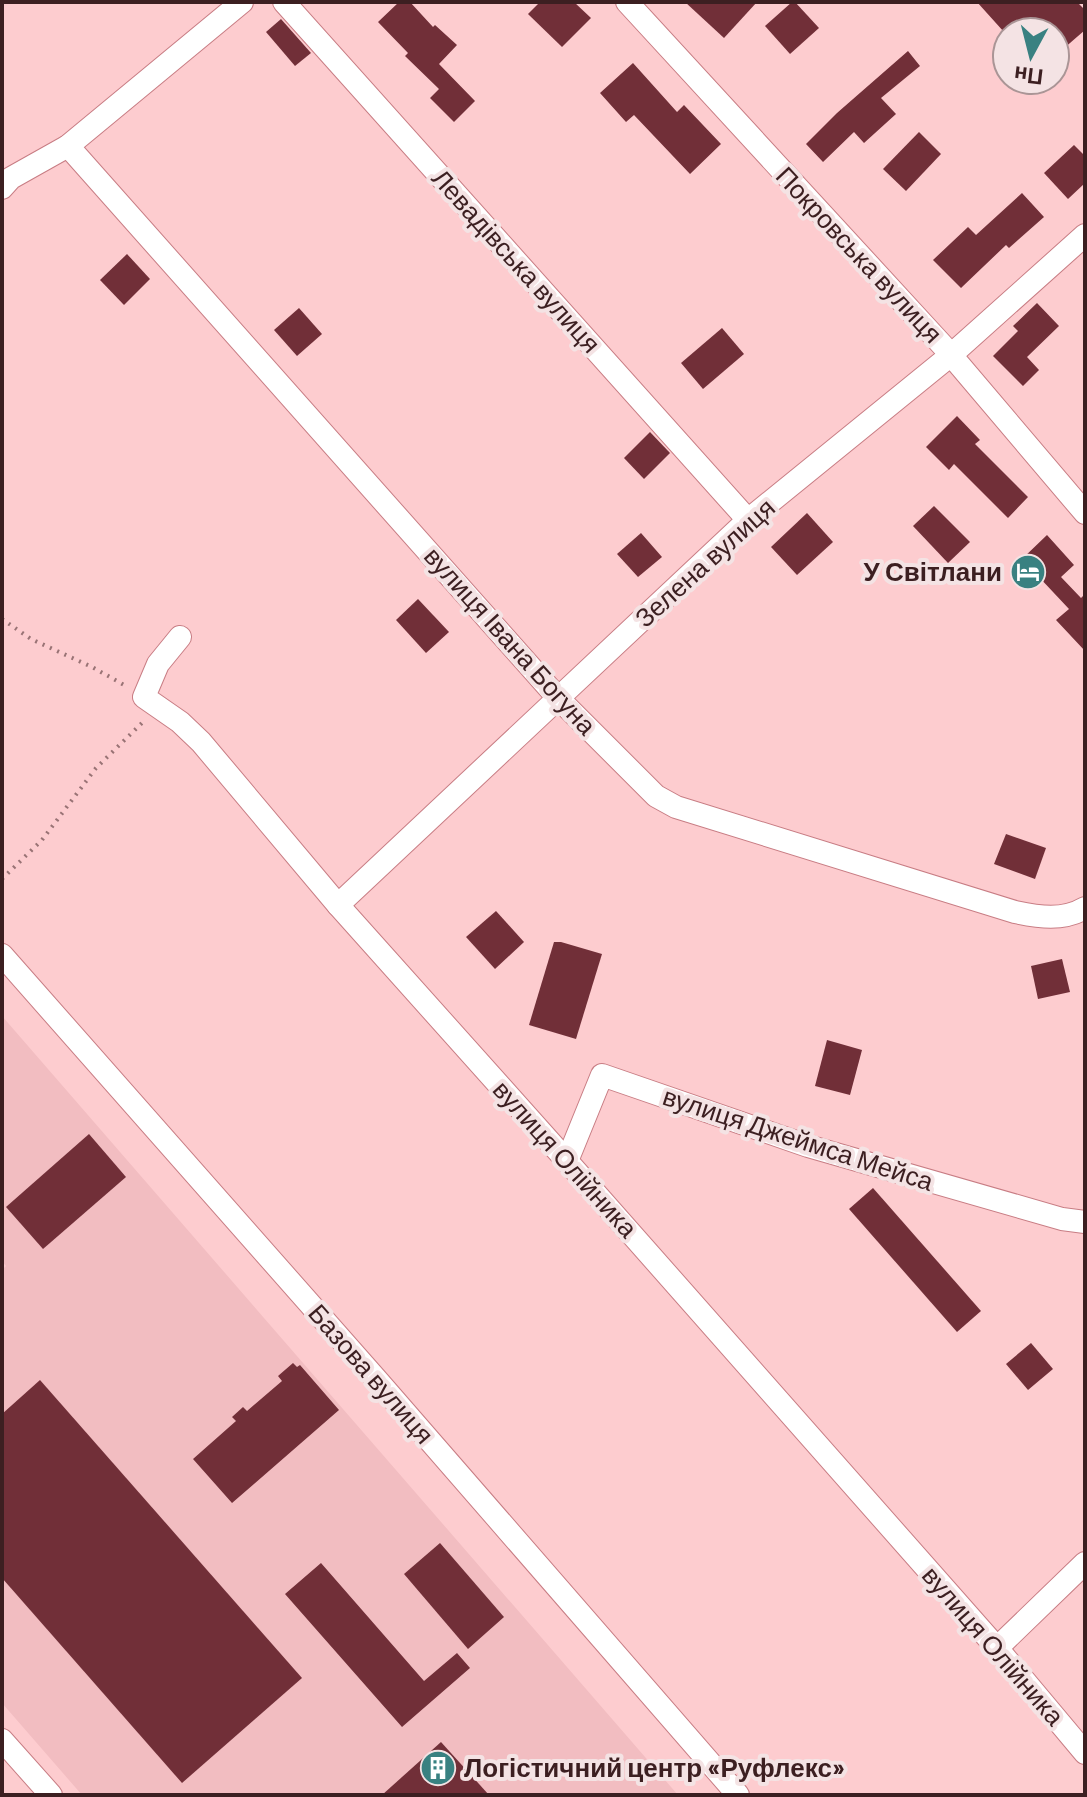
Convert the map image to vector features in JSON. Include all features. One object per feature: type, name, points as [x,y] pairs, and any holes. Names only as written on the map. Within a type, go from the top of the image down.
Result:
[{"type":"street","points":[[2,188],[11,178],[68,146],[242,2]]},
{"type":"street","name":"Левадівська вулиця","points":[[284,2],[748,520]]},
{"type":"street","name":"Покровська вулиця","points":[[627,2],[951,355],[1085,513]]},
{"type":"street","name":"вулиця Івана Богуна","points":[[68,146],[558,698],[656,796],[676,807],[1015,912],[1037,917],[1058,917],[1085,908]]},
{"type":"street","name":"Зелена вулиця","points":[[338,905],[748,520],[951,355],[1085,235]]},
{"type":"street","points":[[150,701],[158,664],[180,637]]},
{"type":"street","name":"вулиця Олійника","points":[[150,701],[180,722],[201,742],[338,905],[997,1648],[1085,1753]]},
{"type":"street","name":"Базова вулиця","points":[[2,955],[738,1795]]},
{"type":"street","name":"вулиця Джеймса Мейса","points":[[567,1161],[602,1075],[808,1146],[1062,1219],[1085,1222]]},
{"type":"street","points":[[997,1648],[1085,1563]]},
{"type":"street","points":[[2,1740],[51,1795]]},
{"type":"path","points":[[2,619],[31,639],[92,667],[150,701],[143,724],[89,776],[42,840],[2,879]]},
{"type":"shaded area","points":[[2,1016],[678,1795],[82,1795],[2,1703],[2,1270],[6,1266],[2,1261]]},
{"type":"building","points":[[399,2],[410,2],[433,27],[435,25],[457,45],[439,64],[475,101],[454,122],[430,98],[439,89],[405,56],[408,53],[378,22]]},
{"type":"building","points":[[540,2],[574,2],[591,18],[562,47],[528,14]]},
{"type":"building","points":[[685,2],[757,2],[724,38]]},
{"type":"building","points":[[792,2],[819,28],[790,54],[765,26]]},
{"type":"building","points":[[977,2],[1077,2],[1085,10],[1085,30],[1071,42],[1071,16],[991,18]]},
{"type":"building","points":[[281,19],[311,53],[295,66],[266,32]]},
{"type":"building","points":[[908,51],[920,66],[881,98],[896,114],[864,143],[854,132],[823,162],[806,144]]},
{"type":"building","points":[[633,63],[677,112],[684,105],[721,144],[690,174],[634,115],[626,122],[600,93]]},
{"type":"building","points":[[919,132],[941,154],[906,191],[883,169]]},
{"type":"building","points":[[1074,145],[1085,156],[1085,183],[1068,199],[1044,173]]},
{"type":"building","points":[[1022,193],[1044,217],[1009,248],[1006,245],[961,288],[933,260],[968,227],[976,235]]},
{"type":"building","points":[[127,254],[150,279],[124,305],[100,280]]},
{"type":"building","points":[[1037,303],[1059,326],[1027,357],[1039,370],[1023,386],[993,356],[1018,331],[1013,326]]},
{"type":"building","points":[[299,308],[322,334],[297,356],[274,330]]},
{"type":"building","points":[[722,328],[744,354],[703,389],[681,363]]},
{"type":"building","points":[[957,416],[980,440],[975,444],[1028,497],[1008,518],[954,464],[949,470],[926,447]]},
{"type":"building","points":[[650,432],[670,453],[644,479],[624,458]]},
{"type":"building","points":[[934,506],[970,542],[948,563],[913,526]]},
{"type":"building","points":[[807,513],[833,542],[797,575],[771,547]]},
{"type":"building","points":[[641,533],[662,557],[638,577],[617,554]]},
{"type":"building","points":[[1047,535],[1074,565],[1061,577],[1081,598],[1085,594],[1085,651],[1056,620],[1069,609],[1022,559]]},
{"type":"building","points":[[418,599],[449,632],[426,653],[396,620]]},
{"type":"building","points":[[1006,834],[1046,848],[1035,879],[994,864]]},
{"type":"building","points":[[496,911],[524,942],[495,969],[466,937]]},
{"type":"building","points":[[554,942],[602,954],[576,1039],[529,1025]]},
{"type":"building","points":[[1062,959],[1070,992],[1038,999],[1031,966]]},
{"type":"building","points":[[827,1040],[862,1050],[850,1095],[815,1086]]},
{"type":"building","points":[[89,1134],[126,1177],[43,1249],[6,1207]]},
{"type":"building","points":[[873,1188],[981,1311],[957,1332],[849,1209]]},
{"type":"building","points":[[1031,1343],[1053,1369],[1028,1390],[1006,1364]]},
{"type":"building","points":[[293,1363],[297,1367],[300,1365],[339,1410],[232,1503],[193,1459],[236,1421],[232,1417],[243,1407],[247,1411],[282,1381],[278,1376]]},
{"type":"building","points":[[40,1380],[302,1678],[182,1783],[2,1578],[2,1414]]},
{"type":"building","points":[[440,1543],[504,1617],[468,1649],[404,1574]]},
{"type":"building","points":[[321,1563],[424,1681],[457,1653],[470,1668],[402,1727],[285,1594]]},
{"type":"building","name":"Логістичний центр «Руфлекс»","points":[[441,1742],[489,1795],[382,1795]]},
{"type":"place","name":"У Світлани","points":[[1028,572]]},
{"type":"place","name":"Логістичний центр «Руфлекс»","points":[[438,1768]]}]
